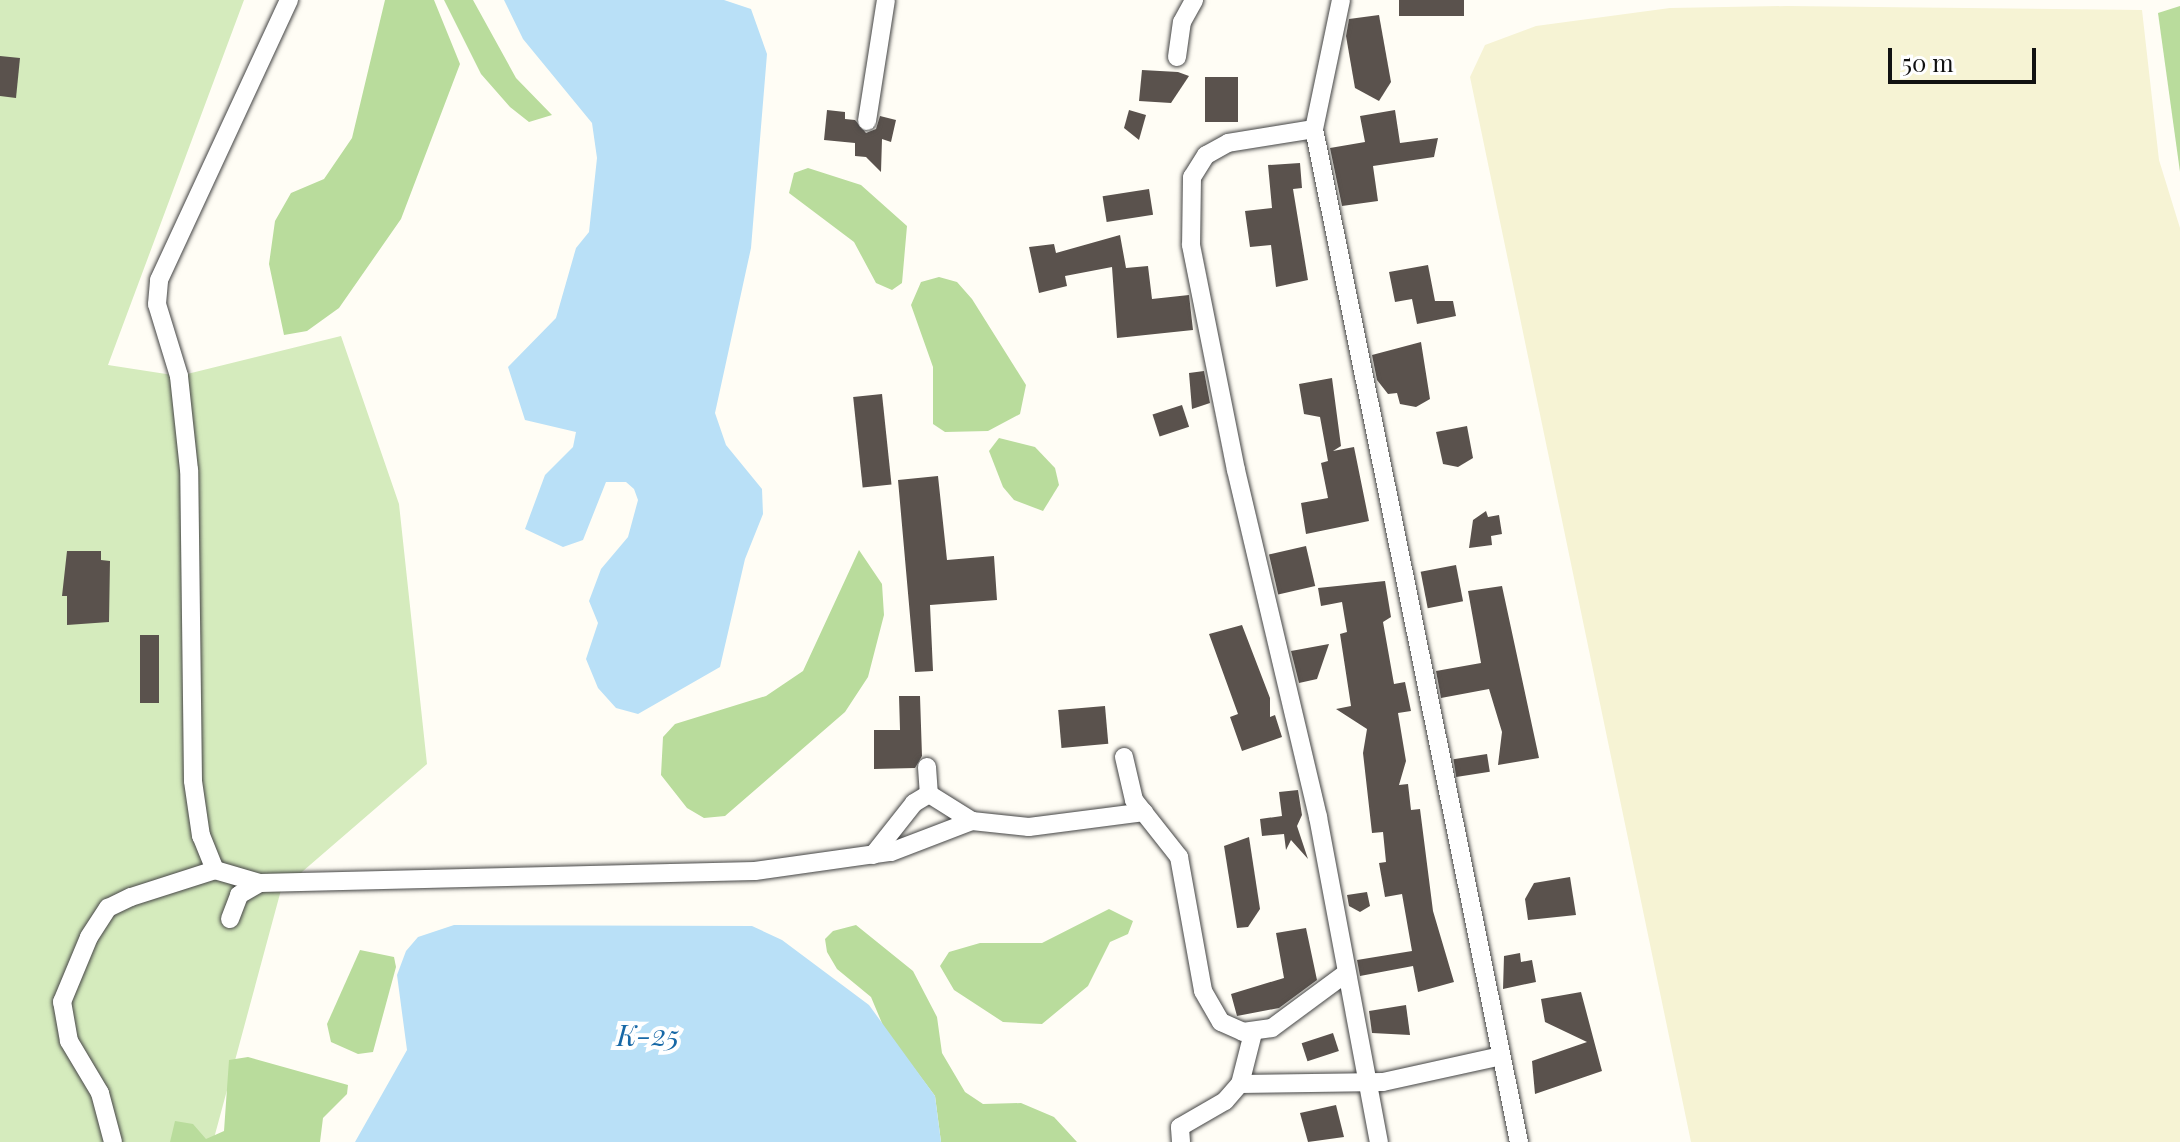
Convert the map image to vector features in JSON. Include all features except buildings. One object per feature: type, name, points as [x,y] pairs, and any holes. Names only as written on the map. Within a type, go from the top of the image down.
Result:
[{"type":"street","points":[[215,870],[201,836],[193,781],[189,470],[179,376],[157,304],[159,280],[289,0]]},
{"type":"street","points":[[867,121],[886,0]]},
{"type":"street","points":[[1177,57],[1182,22],[1194,0]]},
{"type":"street","points":[[1341,0],[1314,129],[1497,1057],[1519,1142]]},
{"type":"street","points":[[1314,129],[1228,143],[1206,155],[1192,177],[1191,245],[1236,470],[1318,817],[1345,974],[1379,1142]]},
{"type":"street","points":[[1124,757],[1125,777],[1144,812],[1170,840],[1185,874],[1207,1002],[1221,1022],[1253,1033],[1272,1028],[1345,974]]},
{"type":"street","points":[[927,767],[929,794]]},
{"type":"street","points":[[929,794],[972,821]]},
{"type":"street","points":[[873,855],[914,803],[929,794]]},
{"type":"street","points":[[113,1142],[100,1093],[63,1020],[71,973],[108,908],[215,870],[260,883],[667,876],[873,855],[972,821],[1029,827],[1144,812]]},
{"type":"street","points":[[230,919],[239,895],[260,883]]},
{"type":"street","points":[[1181,1142],[1180,1127],[1225,1101],[1240,1084],[1253,1033]]},
{"type":"street","points":[[1240,1084],[1366,1083],[1497,1057]]},
{"type":"shaded area","points":[[1787,6],[2142,10],[2159,160],[2180,228],[2180,1142],[1691,1142],[1470,77],[1485,45],[1536,26],[1670,8]]},
{"type":"green space","points":[[0,0],[244,0],[108,365],[179,376],[341,336],[399,504],[427,764],[281,890],[213,1142],[0,1142]]},
{"type":"green space","points":[[385,0],[434,0],[460,64],[401,219],[339,308],[307,331],[284,335],[269,264],[275,221],[291,193],[324,179],[352,138]]},
{"type":"green space","points":[[444,0],[473,0],[516,78],[552,115],[529,122],[510,107],[481,74]]},
{"type":"green space","points":[[2180,6],[2180,172],[2158,13]]},
{"type":"green space","points":[[808,168],[861,185],[907,226],[902,283],[892,290],[876,283],[854,242],[789,193],[794,173]]},
{"type":"green space","points":[[939,277],[957,282],[972,299],[1026,385],[1020,414],[988,431],[945,432],[933,424],[933,367],[911,305],[921,282]]},
{"type":"green space","points":[[999,438],[1035,447],[1055,468],[1059,485],[1043,511],[1014,500],[1003,487],[989,451]]},
{"type":"green space","points":[[859,550],[882,584],[884,615],[868,677],[845,712],[725,816],[704,818],[687,808],[661,775],[663,737],[675,724],[766,696],[803,671]]},
{"type":"green space","points":[[1109,909],[1133,921],[1128,934],[1110,942],[1088,986],[1042,1024],[1003,1022],[954,990],[940,966],[949,952],[980,943],[1042,943]]},
{"type":"green space","points":[[856,925],[913,971],[937,1017],[942,1053],[965,1092],[983,1104],[1021,1103],[1054,1117],[1077,1142],[941,1142],[935,1096],[884,1028],[871,997],[837,969],[827,952],[825,939],[833,931]]},
{"type":"green space","points":[[360,950],[394,957],[396,967],[373,1052],[358,1054],[331,1042],[327,1024]]},
{"type":"green space","points":[[248,1057],[348,1085],[347,1094],[323,1118],[320,1142],[170,1142],[175,1121],[193,1124],[206,1139],[224,1131],[229,1060]]},
{"type":"water","points":[[504,0],[724,0],[751,9],[767,54],[751,248],[715,413],[726,445],[762,489],[763,514],[745,559],[720,667],[638,714],[616,708],[598,688],[586,659],[598,623],[589,601],[601,569],[628,537],[638,500],[634,489],[626,482],[606,482],[583,540],[563,547],[525,529],[545,475],[573,447],[576,432],[525,420],[508,367],[556,318],[576,248],[589,232],[597,158],[592,123],[523,39]]},
{"type":"water","name":"К-25","points":[[454,925],[752,926],[782,940],[869,1005],[935,1096],[941,1142],[355,1142],[407,1050],[397,975],[406,951],[418,937]]}]
